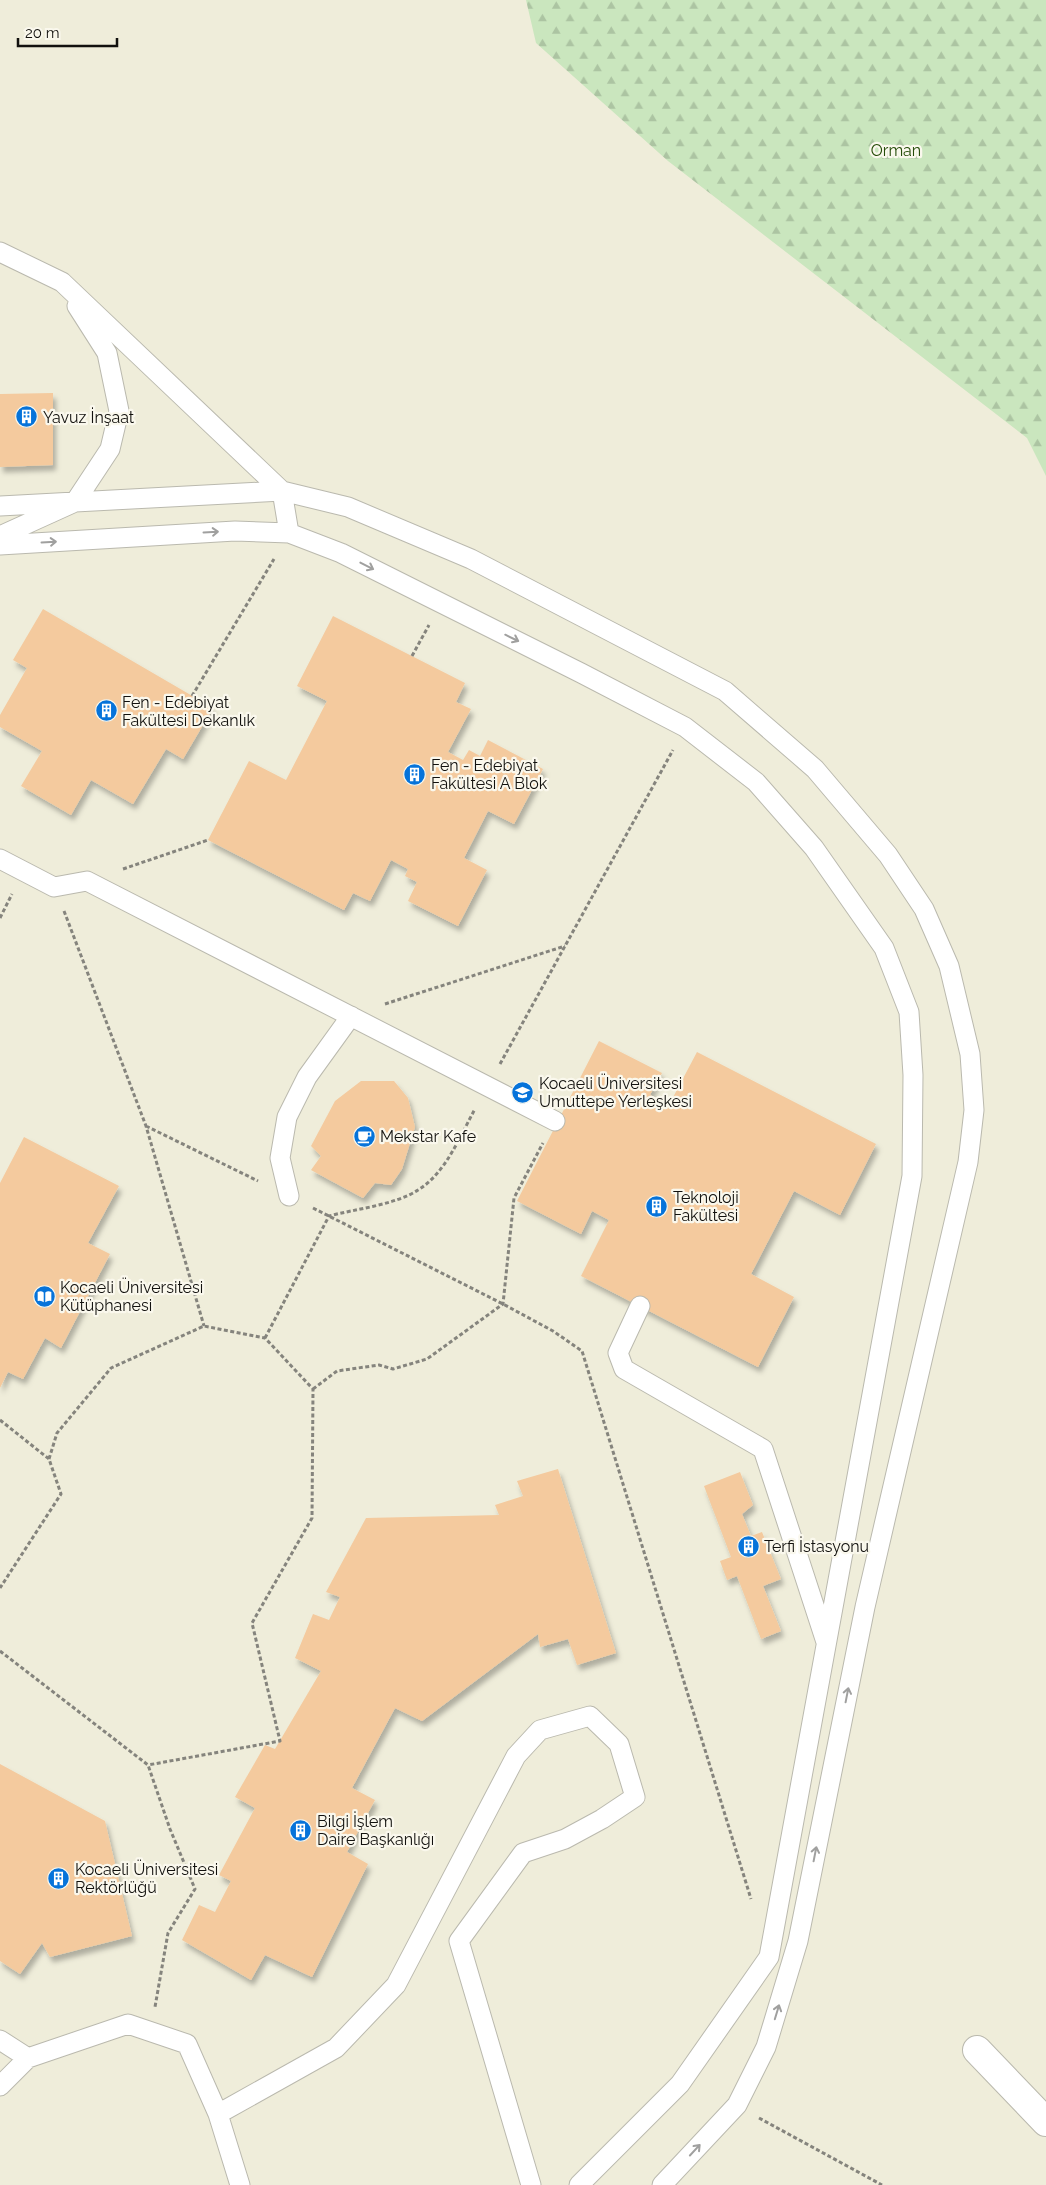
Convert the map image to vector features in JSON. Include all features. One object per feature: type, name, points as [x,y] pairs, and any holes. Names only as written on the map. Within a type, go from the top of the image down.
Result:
[{"type":"street","points":[[977,2050],[1046,2122]]},
{"type":"lane","points":[[0,252],[62,282],[282,491],[290,533]]},
{"type":"lane","points":[[0,536],[75,502],[110,449],[119,411],[107,353],[62,282]]},
{"type":"lane","points":[[0,506],[282,491],[348,507],[471,559],[725,691],[815,769],[888,855],[924,909],[949,966],[970,1054],[974,1110],[968,1162],[865,1606],[798,1941],[766,2046],[737,2106],[662,2185]]},
{"type":"lane","points":[[0,545],[235,531],[290,533],[341,553],[686,727],[756,782],[814,848],[884,948],[909,1012],[913,1075],[912,1176],[769,1957],[680,2084],[579,2185]]},
{"type":"lane","points":[[0,859],[54,887],[87,881],[555,1121]]},
{"type":"lane","points":[[289,1196],[280,1158],[287,1117],[307,1077],[351,1016]]},
{"type":"lane","points":[[640,1306],[618,1353],[624,1369],[763,1450],[826,1644]]},
{"type":"lane","points":[[218,2114],[336,2048],[396,1985],[516,1756],[540,1730],[590,1716],[619,1744],[635,1797],[602,1819],[565,1839],[523,1853],[459,1941],[531,2185]]},
{"type":"lane","points":[[0,2086],[28,2058],[128,2024],[187,2044],[218,2114],[240,2185]]},
{"type":"lane","points":[[0,2040],[28,2058]]},
{"type":"path","points":[[192,696],[290,533]]},
{"type":"path","points":[[412,656],[441,603]]},
{"type":"path","points":[[265,1338],[328,1216],[393,1200],[418,1190],[441,1168],[686,727]]},
{"type":"path","points":[[87,881],[208,840]]},
{"type":"path","points":[[54,887],[146,1126],[204,1326]]},
{"type":"path","points":[[351,1016],[566,945]]},
{"type":"path","points":[[313,1389],[337,1371],[379,1365],[393,1368],[427,1359],[503,1304],[514,1198],[555,1121]]},
{"type":"path","points":[[146,1126],[503,1304],[553,1331],[582,1352],[752,1901]]},
{"type":"path","points":[[49,1459],[57,1433],[111,1368],[204,1326],[265,1338],[313,1389],[312,1518],[252,1623],[280,1740],[148,1765]]},
{"type":"path","points":[[0,1420],[49,1459],[61,1494],[0,1588]]},
{"type":"path","points":[[0,1651],[148,1765],[170,1829],[195,1890],[168,1933],[152,2032]]},
{"type":"path","points":[[737,2106],[882,2185]]},
{"type":"shaded area","name":"Kocaeli Üniversitesi Umuttepe Yerleşkesi","points":[[0,0],[1046,0],[1046,2185],[0,2185]]},
{"type":"green space","name":"Orman","points":[[526,0],[1046,0],[1046,476],[1027,438],[668,161],[536,43]]},
{"type":"building","name":"Yavuz İnşaat","points":[[53,393],[53,465],[0,467],[0,394]]},
{"type":"building","name":"Fen - Edebiyat Fakültesi Dekanlık","points":[[43,609],[213,708],[183,759],[166,749],[133,804],[91,780],[71,815],[21,786],[42,751],[0,727],[0,715],[27,668],[13,660]]},
{"type":"building","name":"Fen - Edebiyat Fakültesi A Blok","points":[[333,616],[465,683],[456,702],[471,709],[448,752],[463,760],[469,750],[480,756],[488,740],[543,769],[514,824],[488,811],[464,858],[487,870],[458,926],[408,901],[417,882],[405,876],[408,869],[391,860],[370,901],[353,893],[344,910],[208,840],[249,761],[286,780],[327,701],[297,686]]},
{"type":"building","name":"Teknoloji Fakültesi","points":[[599,1041],[662,1073],[650,1095],[669,1105],[697,1052],[876,1144],[840,1215],[794,1191],[751,1274],[794,1297],[758,1367],[581,1276],[609,1220],[592,1211],[581,1234],[517,1201]]},
{"type":"building","name":"Mekstar Kafe","points":[[361,1081],[394,1081],[408,1098],[415,1127],[402,1169],[391,1185],[375,1183],[363,1198],[311,1170],[321,1156],[311,1146],[335,1101]]},
{"type":"building","name":"Kocaeli Üniversitesi Kütüphanesi","points":[[24,1137],[119,1186],[88,1243],[110,1254],[61,1348],[45,1338],[23,1379],[8,1372],[0,1388],[0,1183]]},
{"type":"building","points":[[558,1469],[616,1653],[577,1665],[568,1639],[540,1647],[538,1634],[422,1721],[395,1708],[352,1788],[375,1800],[347,1852],[368,1864],[312,1977],[265,1955],[251,1980],[182,1940],[199,1905],[215,1912],[231,1881],[219,1875],[255,1808],[235,1797],[265,1745],[275,1749],[321,1671],[295,1658],[313,1614],[329,1620],[340,1597],[326,1592],[366,1518],[499,1515],[495,1505],[523,1496],[517,1481]]},
{"type":"building","name":"Terfi İstasyonu","points":[[740,1472],[753,1505],[742,1514],[751,1536],[762,1532],[781,1579],[763,1586],[781,1631],[761,1639],[737,1576],[727,1580],[720,1561],[731,1557],[704,1486]]},
{"type":"building","name":"Kocaeli Üniversitesi Rektörlüğü","points":[[0,1764],[105,1821],[132,1936],[50,1957],[42,1943],[20,1974],[0,1961]]},
{"type":"place","name":"Yavuz İnşaat","points":[[27,417]]},
{"type":"place","name":"Fen - Edebiyat Fakültesi Dekanlık","points":[[106,711]]},
{"type":"place","name":"Fen - Edebiyat Fakültesi A Blok","points":[[415,774]]},
{"type":"place","name":"Kocaeli Üniversitesi Umuttepe Yerleşkesi","points":[[523,1092]]},
{"type":"place","name":"Mekstar Kafe","points":[[364,1136]]},
{"type":"place","name":"Teknoloji Fakültesi","points":[[657,1206]]},
{"type":"place","name":"Kocaeli Üniversitesi Kütüphanesi","points":[[44,1296]]},
{"type":"place","name":"Terfi İstasyonu","points":[[748,1546]]},
{"type":"place","name":"Bilgi İşlem Daire Başkanlığı","points":[[301,1830]]},
{"type":"place","name":"Kocaeli Üniversitesi Rektörlüğü","points":[[59,1878]]}]
